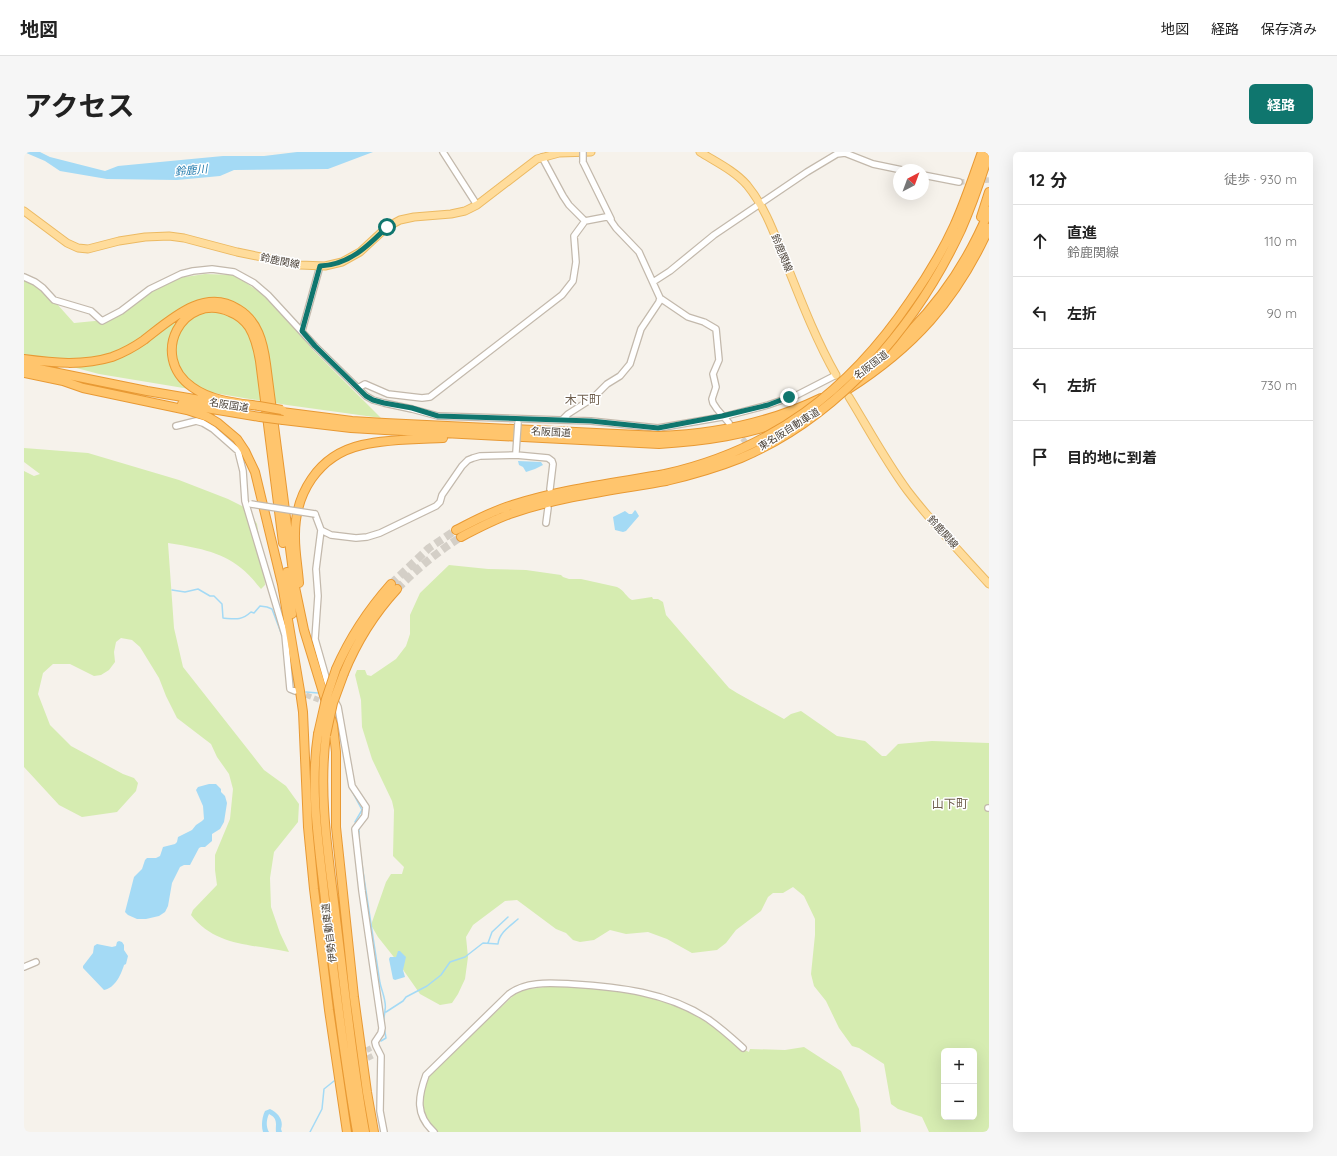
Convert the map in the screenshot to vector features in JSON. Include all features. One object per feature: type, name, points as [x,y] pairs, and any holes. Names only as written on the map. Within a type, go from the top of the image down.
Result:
[{"type":"highway","name":"東名阪自動車道","points":[[461,537],[495,520],[530,507],[665,477],[721,458],[758,441],[812,408],[858,367],[895,322],[916,293],[948,238],[961,210],[982,152]]},
{"type":"highway","name":"東名阪自動車道","points":[[456,530],[492,512],[528,500],[566,491],[703,472],[748,454],[781,437],[800,425],[827,405],[862,374],[904,322],[936,275],[952,246],[968,212],[989,153]]},
{"type":"highway","points":[[969,262],[989,192]]},
{"type":"highway","name":"名阪国道","points":[[24,373],[160,400],[352,421],[644,436],[682,435],[724,430],[744,426],[781,415],[820,398],[856,377],[872,365],[903,339],[927,315],[969,262],[989,211]]},
{"type":"highway","name":"名阪国道","points":[[282,414],[351,428],[635,443],[684,442],[744,433],[806,413],[843,393],[892,359],[924,329],[954,292],[969,262],[989,228]]},
{"type":"highway","points":[[969,262],[976,259],[989,239]]},
{"type":"highway","points":[[24,359],[78,363],[93,362],[108,358],[138,343],[183,311],[201,304],[214,302],[224,303],[235,307],[246,315],[258,332],[265,353],[295,587],[304,630],[333,725],[336,741],[336,827],[354,997],[366,1092],[374,1132]]},
{"type":"highway","points":[[259,411],[205,394],[192,388],[182,378],[173,364],[171,351],[172,339],[185,319],[201,310],[212,308],[223,309],[244,320],[251,330],[256,344],[260,361],[291,600],[298,677]]},
{"type":"highway","name":"名阪国道","points":[[24,366],[259,411]]},
{"type":"highway","points":[[63,381],[83,388],[187,410],[218,423],[237,439],[245,450],[259,484],[282,584],[303,712],[306,804],[314,889],[329,1010],[347,1132]]},
{"type":"highway","points":[[311,656],[301,595],[295,538],[296,518],[300,501],[306,487],[319,469],[339,453],[361,445],[411,439],[488,436]]},
{"type":"highway","points":[[322,735],[333,703],[340,671],[394,586]]},
{"type":"highway","name":"伊勢自動車道","points":[[322,735],[316,751],[314,788],[340,1019],[357,1132]]},
{"type":"highway","name":"伊勢自動車道","points":[[322,735],[323,804],[348,1016],[359,1101],[365,1132]]},
{"type":"main road","name":"鈴鹿関線","points":[[24,211],[67,243],[83,249],[145,237],[169,236],[184,238],[237,252],[293,264],[320,266],[333,264],[351,258],[368,246],[387,227],[400,220],[414,216],[451,214],[465,211],[477,205],[530,164],[542,157],[559,153],[591,152]]},
{"type":"main road","name":"鈴鹿関線","points":[[700,152],[723,166],[746,184],[761,204],[821,346],[836,375]]},
{"type":"main road","name":"鈴鹿関線","points":[[849,397],[889,464],[907,490],[989,584]]},
{"type":"street","points":[[443,152],[477,205]]},
{"type":"street","points":[[583,152],[583,162],[611,222]]},
{"type":"street","points":[[653,282],[670,271],[714,235],[807,172],[837,154],[846,153],[873,164],[893,168]]},
{"type":"street","points":[[542,157],[568,205],[585,221]]},
{"type":"street","points":[[929,176],[959,182]]},
{"type":"street","points":[[358,388],[365,384],[388,394],[422,398],[430,397],[552,304],[567,290],[573,281],[575,273],[576,262],[574,236],[585,221],[606,217],[609,218],[639,252],[660,298],[688,317],[704,322],[716,329],[720,360],[713,374],[716,387],[712,399],[713,403],[728,423]]},
{"type":"street","points":[[302,331],[320,266]]},
{"type":"street","points":[[24,277],[43,288],[54,300],[91,312],[102,321],[122,310],[150,289],[181,274],[206,269],[225,270],[245,277],[268,295],[315,346],[366,396],[373,400],[412,408],[438,416],[518,421],[591,421],[658,428],[722,416],[768,405],[797,395],[836,375]]},
{"type":"street","points":[[562,420],[568,414],[593,398],[607,384],[620,376],[630,364],[641,329],[660,298]]},
{"type":"street","points":[[176,426],[196,421],[203,423],[213,429],[238,452],[242,471],[245,501],[285,635],[290,689],[295,691]]},
{"type":"street","points":[[516,454],[518,421]]},
{"type":"street","points":[[321,530],[331,535],[356,538],[367,537],[380,533],[436,506],[462,466],[468,460],[480,456],[516,454],[544,457],[552,461],[553,464],[550,489]]},
{"type":"street","points":[[251,504],[315,514],[321,530],[316,569],[318,596],[315,639],[327,681],[337,707],[352,786],[366,808],[365,816],[355,829],[362,891],[382,1028],[381,1033],[373,1047],[377,1054],[381,1056],[380,1111],[384,1132]]},
{"type":"street","points":[[546,523],[548,508]]},
{"type":"street","points":[[24,968],[36,962]]},
{"type":"street","points":[[434,1132],[429,1128],[420,1111],[419,1103],[421,1088],[426,1075],[509,994],[521,987],[543,984],[565,984],[621,988],[649,993],[674,1002],[707,1018],[743,1048]]},
{"type":"green space","points":[[205,274],[235,275],[272,301],[312,349],[381,418],[287,405],[99,374],[24,354],[24,279],[40,285],[74,323],[105,320],[144,294],[178,278]]},
{"type":"green space","points":[[24,448],[88,453],[179,480],[228,499],[248,509],[257,524],[264,566],[265,585],[261,589],[244,570],[225,557],[187,546],[168,543],[174,628],[183,667],[264,770],[286,786],[299,804],[298,822],[274,852],[270,878],[271,907],[280,933],[289,952],[224,939],[201,925],[191,915],[193,910],[217,885],[215,855],[230,819],[233,789],[229,774],[217,757],[211,744],[177,718],[159,678],[140,647],[132,640],[121,638],[116,642],[114,652],[115,662],[109,670],[101,675],[94,676],[70,664],[53,664],[43,673],[38,694],[50,725],[71,746],[123,774],[134,778],[138,783],[136,791],[117,812],[82,817],[59,805],[24,767],[24,471],[34,476],[40,474],[24,462]]},
{"type":"green space","points":[[449,565],[488,569],[526,570],[561,575],[569,579],[581,579],[617,587],[632,600],[652,597],[653,599],[658,599],[663,602],[666,615],[729,688],[784,719],[791,714],[801,711],[837,736],[865,741],[882,756],[886,756],[898,744],[932,741],[989,743],[989,1132],[929,1132],[922,1117],[898,1109],[891,1104],[884,1064],[859,1048],[852,1046],[839,1028],[826,1001],[814,986],[811,974],[815,919],[804,896],[793,887],[783,893],[773,893],[768,897],[761,911],[736,930],[726,943],[717,950],[692,953],[667,939],[648,932],[626,934],[610,930],[594,940],[580,942],[573,940],[566,933],[556,929],[517,900],[505,901],[473,925],[466,937],[468,957],[465,979],[452,1003],[440,1005],[420,994],[378,937],[371,925],[386,882],[391,874],[402,874],[404,867],[393,856],[394,810],[392,801],[372,759],[362,727],[361,700],[355,675],[357,670],[365,670],[367,675],[371,676],[396,659],[406,646],[410,634],[410,615],[420,593]]},
{"type":"green space","points":[[552,986],[625,992],[660,1000],[678,1007],[703,1020],[744,1050],[749,1052],[750,1049],[785,1050],[804,1047],[841,1071],[859,1109],[861,1132],[438,1132],[428,1120],[423,1105],[423,1089],[430,1074],[515,994],[523,990]]},
{"type":"water","name":"鈴鹿川","points":[[24,152],[40,152],[50,157],[105,171],[118,166],[223,156],[264,156],[297,152],[373,152],[328,169],[234,170],[220,176],[177,180],[107,179],[60,171],[45,161]]},
{"type":"water","points":[[518,461],[541,462],[543,465],[526,472],[523,467],[519,465]]},
{"type":"water","points":[[635,510],[639,516],[626,531],[623,532],[615,530],[613,517],[625,511],[632,514]]},
{"type":"water","points":[[216,784],[221,789],[227,803],[224,822],[220,829],[212,834],[212,841],[205,847],[199,848],[190,865],[180,867],[172,883],[168,906],[165,912],[159,916],[146,919],[137,919],[128,915],[125,912],[134,877],[142,869],[147,858],[156,858],[160,856],[163,847],[175,844],[178,837],[192,830],[204,819],[203,806],[196,790],[198,787]]},
{"type":"water","points":[[119,941],[124,945],[124,950],[128,956],[126,964],[124,965],[114,984],[108,989],[104,990],[83,968],[83,966],[93,953],[94,946],[97,944],[112,947],[116,946],[117,942]]},
{"type":"water","points":[[398,951],[406,957],[403,970],[405,977],[395,980],[393,979],[389,959],[390,957],[396,957]]},
{"type":"water","points":[[270,1109],[280,1117],[282,1132],[276,1132],[276,1122],[269,1114],[267,1119],[267,1128],[269,1132],[263,1132],[263,1116],[265,1111]]},
{"type":"waterway","points":[[172,590],[185,592],[198,589],[210,596],[214,596],[222,604],[223,618],[241,618],[251,612],[254,613],[260,606],[272,609],[283,638]]},
{"type":"waterway","points":[[291,672],[296,690]]},
{"type":"waterway","points":[[306,692],[318,693]]},
{"type":"waterway","points":[[352,791],[362,810],[355,822]]},
{"type":"waterway","points":[[359,828],[359,844]]},
{"type":"waterway","points":[[361,858],[380,983],[385,1004],[384,1023]]},
{"type":"waterway","points":[[488,943],[492,932],[508,917]]},
{"type":"waterway","points":[[386,1012],[403,1001],[406,997],[427,986],[441,975],[450,962],[465,957],[483,943],[498,944],[500,936],[518,919]]},
{"type":"waterway","points":[[381,1041],[386,1038],[384,1027]]},
{"type":"waterway","points":[[310,1132],[322,1109],[324,1089],[334,1081]]},
{"type":"tunnel","points":[[959,182],[989,180]]},
{"type":"tunnel","points":[[737,432],[757,456]]},
{"type":"tunnel","points":[[391,584],[429,548],[456,530]]},
{"type":"tunnel","points":[[397,589],[428,561],[461,537]]},
{"type":"tunnel","points":[[298,692],[327,703]]},
{"type":"tunnel","points":[[359,1054],[371,1048]]},
{"type":"tunnel","points":[[360,1062],[374,1055]]},
{"type":"district","name":"木下町","points":[[583,399]]},
{"type":"district","name":"山下町","points":[[950,803]]},
{"type":"route","points":[[387,227],[368,246],[351,258],[342,262],[320,266],[302,331],[315,346],[366,396],[373,400],[412,408],[424,413],[438,416],[591,421],[658,428],[722,416],[768,405],[789,397]]}]
